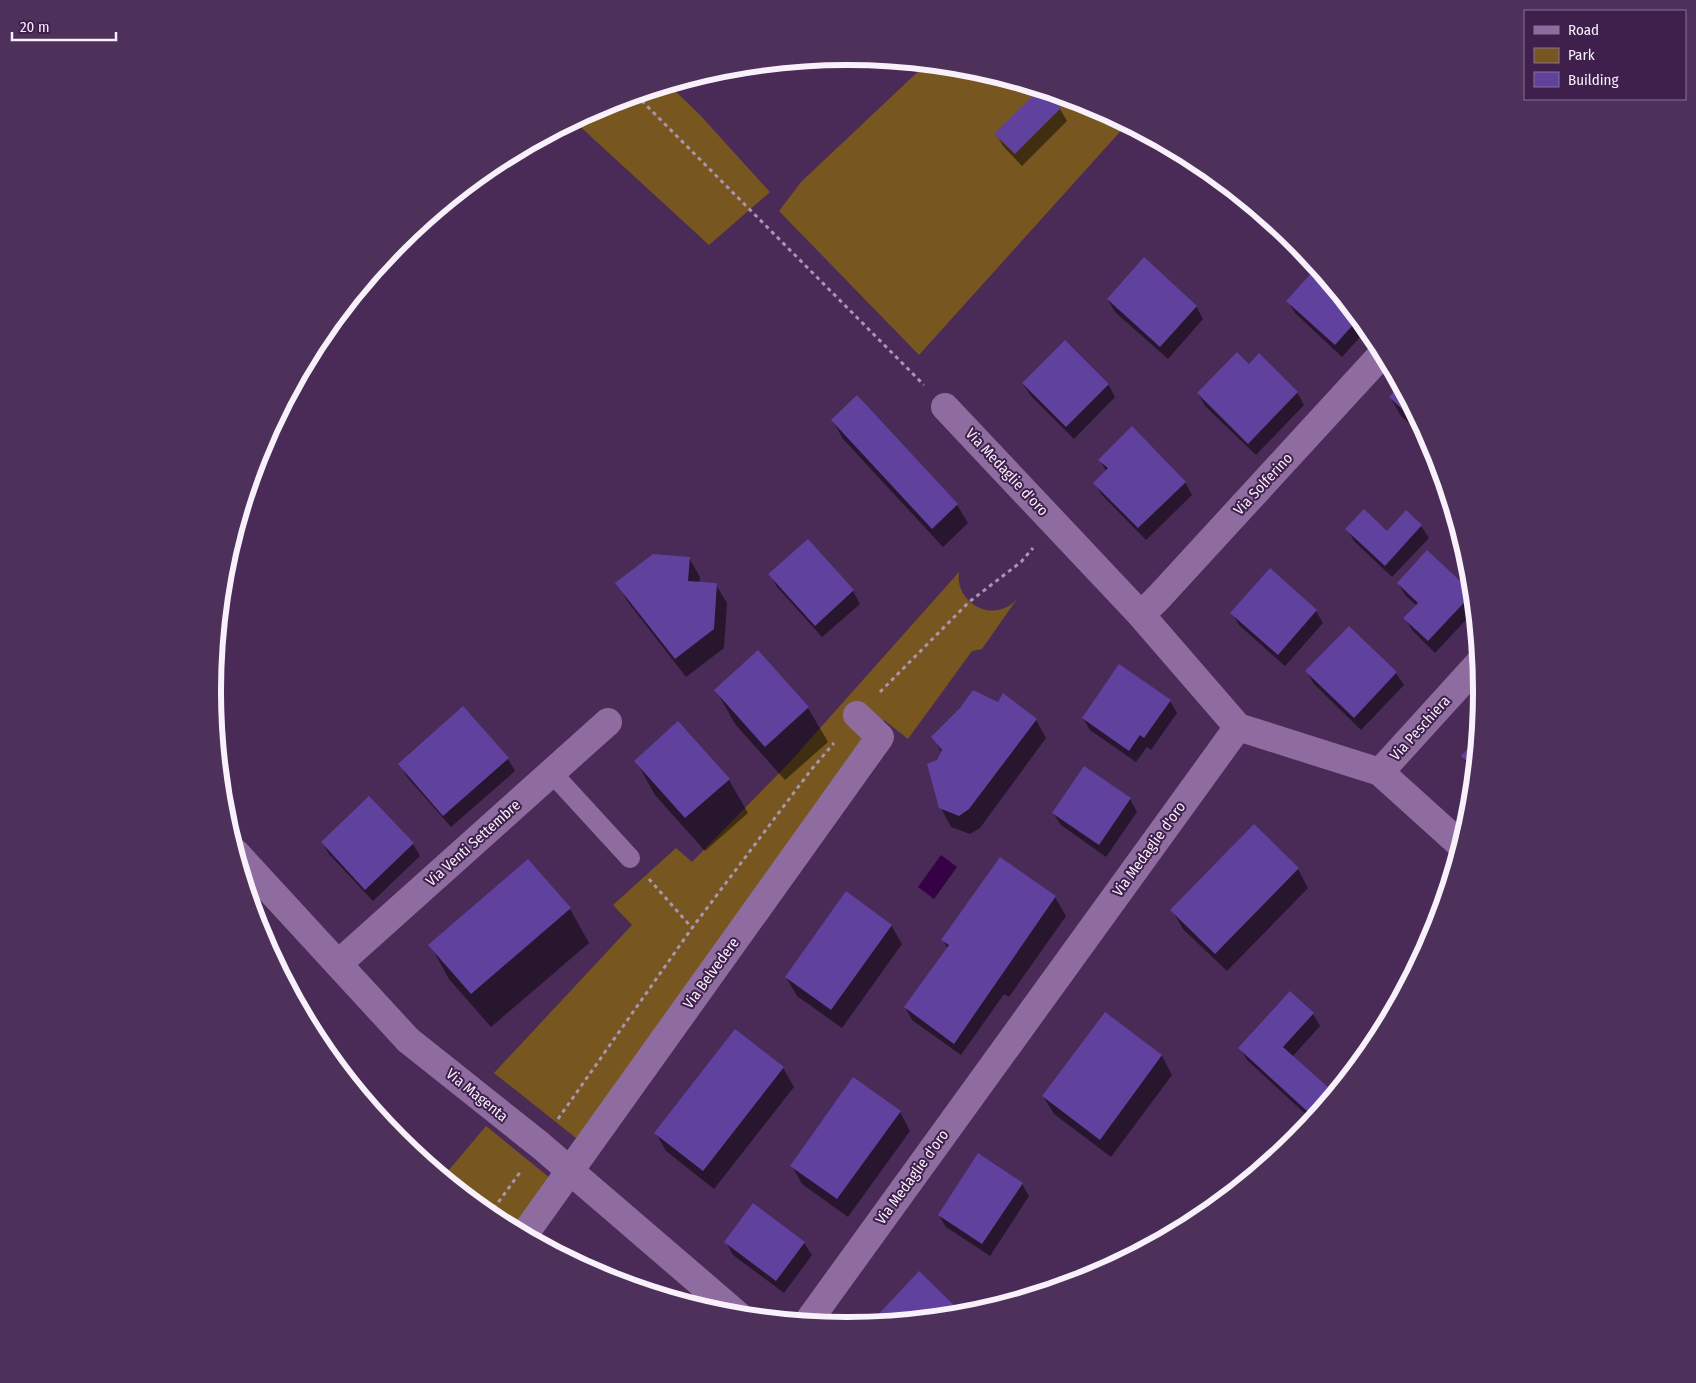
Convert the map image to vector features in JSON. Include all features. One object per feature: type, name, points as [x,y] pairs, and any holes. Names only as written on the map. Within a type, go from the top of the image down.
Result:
[{"type":"street","name":"Via Solferino","points":[[1141,615],[1378,358]]},
{"type":"street","name":"Via Medaglie d'oro","points":[[811,1317],[1238,727],[1141,615],[946,407]]},
{"type":"street","name":"Via Peschiera","points":[[1380,772],[1473,669]]},
{"type":"street","name":"Via Belvedere","points":[[528,1230],[880,737],[857,715]]},
{"type":"street","name":"Via Venti Settembre","points":[[338,964],[608,722]]},
{"type":"street","points":[[1238,727],[1380,772],[1456,841]]},
{"type":"street","name":"Via Magenta","points":[[246,864],[408,1040],[540,1145],[728,1306]]},
{"type":"lane","points":[[552,773],[630,858]]},
{"type":"path","points":[[641,100],[946,407]]},
{"type":"path","points":[[630,858],[692,928]]},
{"type":"green space","points":[[921,69],[1010,86],[1049,98],[1123,129],[919,355],[779,211],[801,182]]},
{"type":"green space","points":[[674,90],[700,115],[770,192],[709,245],[580,126],[608,113]]},
{"type":"green space","points":[[959,572],[959,582],[966,598],[981,608],[998,610],[1008,606],[1017,599],[982,649],[972,651],[908,739],[884,720],[581,1142],[494,1073],[632,925],[613,905],[676,848],[692,862],[789,763]]},
{"type":"green space","points":[[486,1126],[550,1178],[521,1225],[467,1189],[447,1173]]},
{"type":"shaded area","points":[[941,855],[957,867],[934,899],[918,887]]},
{"type":"building","points":[[1035,94],[1052,99],[1061,108],[1015,154],[994,134]]},
{"type":"building","points":[[1144,257],[1197,306],[1160,347],[1107,299]]},
{"type":"building","points":[[1313,271],[1354,323],[1335,345],[1286,301]]},
{"type":"building","points":[[1065,340],[1109,384],[1066,427],[1022,383]]},
{"type":"building","points":[[1237,352],[1249,364],[1259,353],[1298,392],[1248,444],[1197,393]]},
{"type":"building","points":[[1397,389],[1412,418],[1389,397]]},
{"type":"building","points":[[857,395],[958,504],[932,529],[831,420]]},
{"type":"building","points":[[1132,426],[1186,482],[1138,528],[1093,483],[1108,468],[1098,460]]},
{"type":"building","points":[[1364,509],[1387,531],[1406,510],[1422,525],[1385,566],[1345,529]]},
{"type":"building","points":[[808,539],[854,590],[815,626],[768,574]]},
{"type":"building","points":[[1427,550],[1465,585],[1467,599],[1428,641],[1403,618],[1418,603],[1397,583]]},
{"type":"building","points":[[653,554],[690,557],[688,581],[717,583],[714,629],[675,659],[615,583]]},
{"type":"building","points":[[1270,568],[1317,610],[1278,655],[1230,613]]},
{"type":"building","points":[[1349,626],[1397,672],[1354,718],[1305,671]]},
{"type":"building","points":[[758,650],[809,707],[765,747],[714,690]]},
{"type":"building","points":[[1119,664],[1171,700],[1144,738],[1140,735],[1129,751],[1082,718]]},
{"type":"building","points":[[973,690],[998,702],[1003,693],[1037,719],[969,809],[959,816],[939,808],[927,764],[937,760],[942,750],[931,737],[960,708]]},
{"type":"building","points":[[463,706],[509,758],[443,816],[398,764]]},
{"type":"building","points":[[678,721],[730,779],[685,818],[634,761]]},
{"type":"building","points":[[1472,744],[1470,764],[1461,756]]},
{"type":"building","points":[[1084,766],[1131,798],[1099,845],[1052,813]]},
{"type":"building","points":[[369,796],[414,843],[365,890],[321,842]]},
{"type":"building","points":[[1254,824],[1299,868],[1215,954],[1170,910]]},
{"type":"building","points":[[1000,857],[1056,896],[954,1044],[904,1007],[949,945],[941,940]]},
{"type":"building","points":[[528,859],[571,908],[471,994],[428,945]]},
{"type":"building","points":[[846,891],[892,925],[831,1010],[785,977]]},
{"type":"building","points":[[1290,991],[1314,1013],[1283,1047],[1330,1089],[1308,1112],[1238,1048]]},
{"type":"building","points":[[1105,1012],[1162,1055],[1100,1140],[1042,1096]]},
{"type":"building","points":[[735,1029],[784,1067],[703,1171],[654,1133]]},
{"type":"building","points":[[853,1077],[901,1111],[837,1199],[790,1166]]},
{"type":"building","points":[[978,1153],[1023,1183],[982,1244],[938,1215]]},
{"type":"building","points":[[753,1203],[805,1242],[776,1281],[724,1242]]},
{"type":"building","points":[[919,1271],[957,1308],[930,1313],[876,1317]]}]
